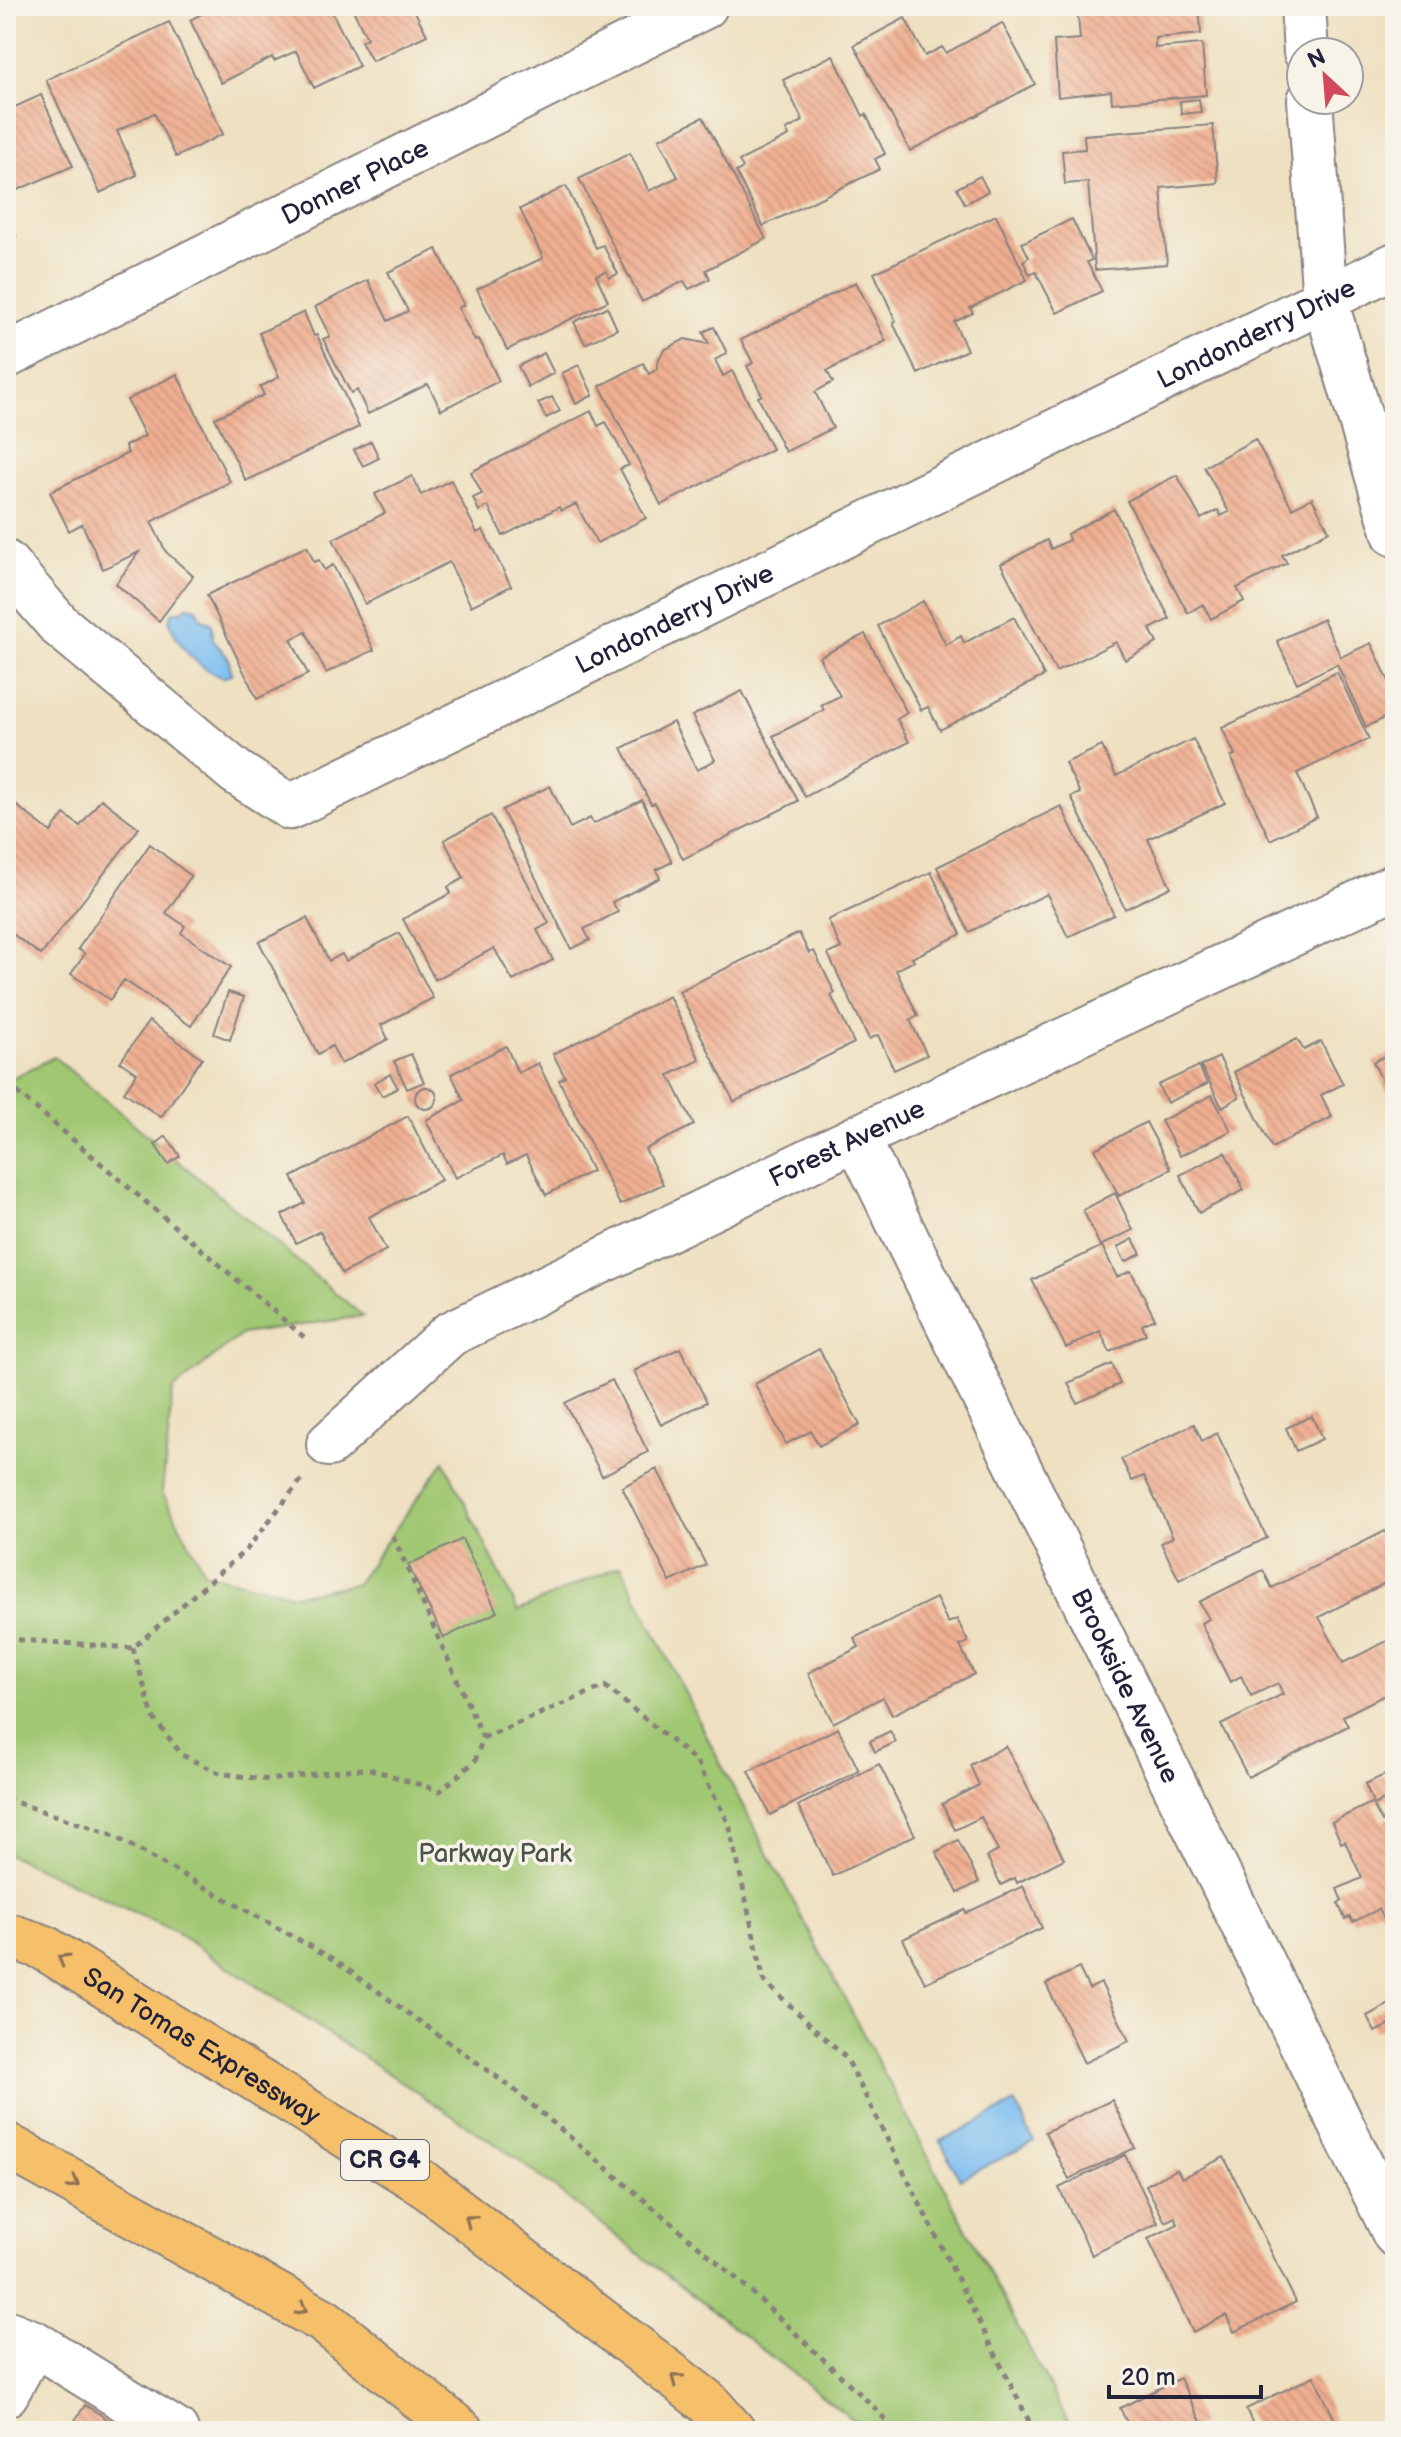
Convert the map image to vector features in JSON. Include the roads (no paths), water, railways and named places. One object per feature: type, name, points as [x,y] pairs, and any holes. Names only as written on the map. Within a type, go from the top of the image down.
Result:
[{"type":"highway","name":"San Tomas Expressway","points":[[6,1935],[43,1947],[421,2182],[707,2402],[733,2431]]},
{"type":"highway","points":[[6,2145],[324,2321],[461,2431]]},
{"type":"street","name":"Donner Place","points":[[6,356],[705,6]]},
{"type":"street","points":[[1303,6],[1305,36]]},
{"type":"street","points":[[1311,116],[1325,300],[1395,534]]},
{"type":"street","name":"Londonderry Drive","points":[[6,563],[59,625],[236,772],[290,807],[1395,265]]},
{"type":"street","name":"Forest Avenue","points":[[329,1444],[450,1334],[857,1138],[1395,886]]},
{"type":"street","name":"Brookside Avenue","points":[[857,1138],[1395,2234]]},
{"type":"street","points":[[6,2394],[20,2337],[176,2431]]},
{"type":"water","points":[[187,606],[197,608],[201,618],[212,624],[213,640],[229,659],[231,674],[224,678],[205,669],[178,639],[169,620],[173,612],[182,611]]},
{"type":"water","points":[[1015,2103],[1034,2142],[960,2179],[940,2141]]},
{"type":"park label","name":"Parkway Park","points":[[495,1853]]}]
